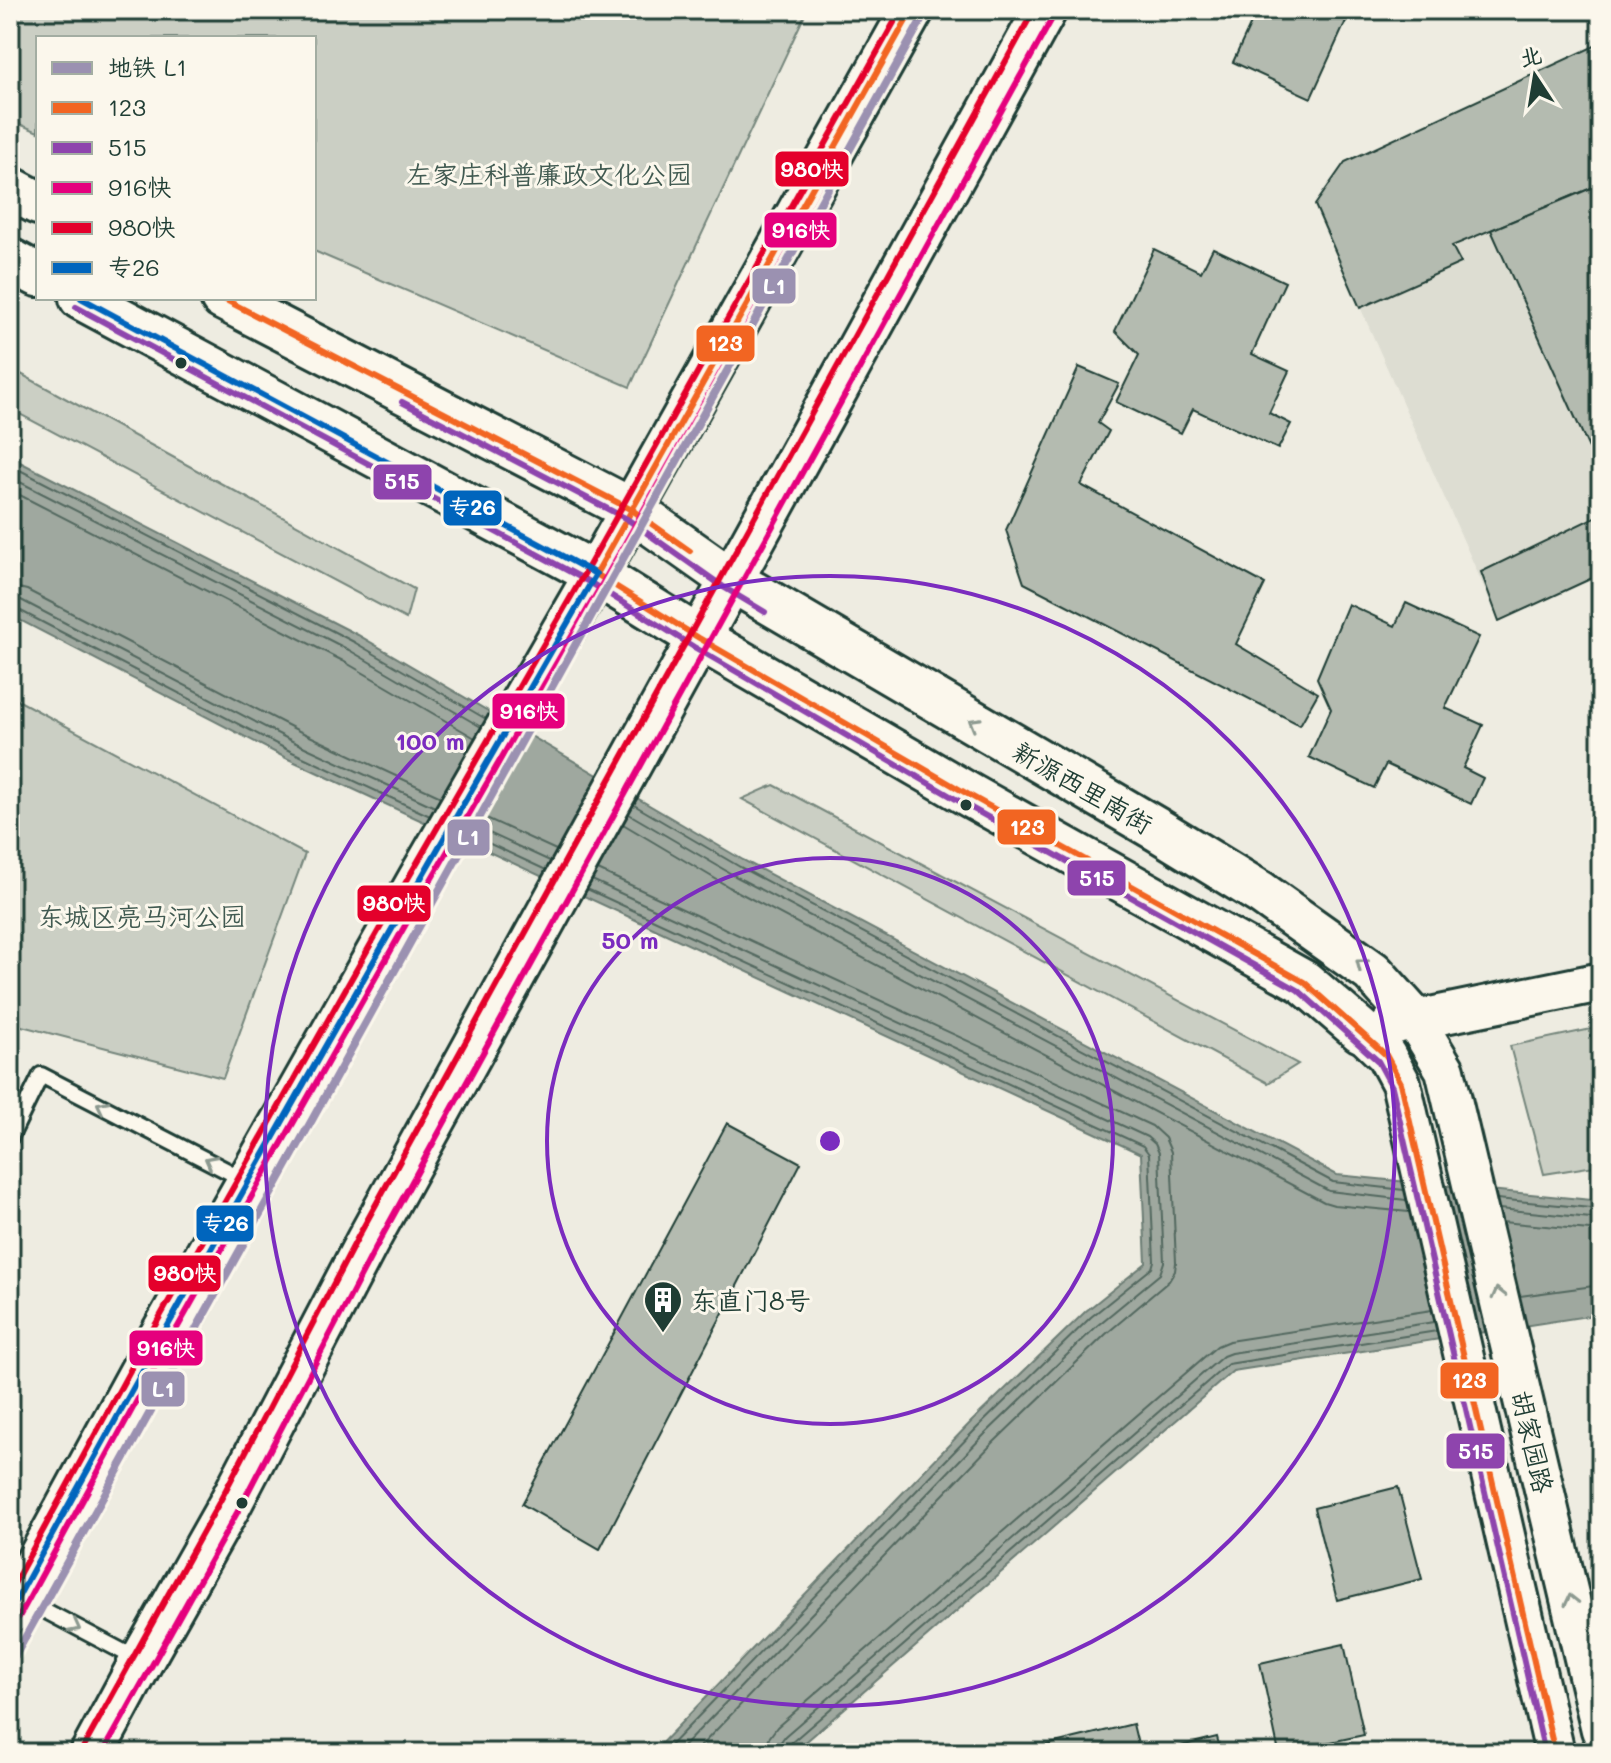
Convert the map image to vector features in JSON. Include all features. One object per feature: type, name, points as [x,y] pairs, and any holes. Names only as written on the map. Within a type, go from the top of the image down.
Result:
[{"type":"main road","points":[[13,1600],[419,880],[596,574],[912,10]]},
{"type":"main road","points":[[92,1753],[229,1506],[375,1228],[1045,10]]},
{"type":"main road","points":[[10,188],[36,202]]},
{"type":"main road","points":[[10,260],[36,274]]},
{"type":"main road","points":[[85,300],[596,574],[699,638],[971,796],[1304,982],[1361,1031]]},
{"type":"main road","name":"新源西里南街","points":[[226,300],[632,510],[731,580],[1261,893],[1372,972],[1415,1020]]},
{"type":"street","points":[[1361,1031],[1601,982]]},
{"type":"street","name":"胡家园路","points":[[1415,1020],[1445,1070],[1601,1730]]},
{"type":"street","name":"胡家园路","points":[[1361,1031],[1386,1055],[1401,1083],[1555,1753]]},
{"type":"lane","points":[[10,1138],[41,1075],[248,1182]]},
{"type":"lane","points":[[13,1600],[141,1662]]},
{"type":"shaded area","points":[[1601,43],[1601,574],[1499,621],[1315,205],[1345,162]]},
{"type":"green space","name":"左家庄科普廉政文化公园","points":[[10,10],[807,10],[630,387],[316,252],[316,36],[36,36],[36,131],[10,120]]},
{"type":"green space","points":[[10,368],[414,589],[406,619],[10,409]]},
{"type":"green space","name":"东城区亮马河公园","points":[[10,696],[305,854],[223,1078],[10,1023]]},
{"type":"green space","points":[[774,785],[1298,1064],[1268,1083],[742,799]]},
{"type":"green space","points":[[1601,1027],[1601,1165],[1544,1174],[1510,1046]]},
{"type":"water","points":[[10,457],[358,635],[743,860],[1337,1175],[1601,1201],[1601,1314],[1233,1371],[793,1753],[652,1753],[971,1422],[1086,1311],[1146,1263],[1141,1154],[286,758],[10,615]]},
{"type":"building","points":[[1257,10],[1351,10],[1311,98],[1233,62]]},
{"type":"building","points":[[1601,43],[1601,184],[1452,246],[1461,263],[1360,308],[1315,205],[1345,162]]},
{"type":"building","points":[[1601,184],[1601,475],[1491,230]]},
{"type":"building","points":[[1213,248],[1285,282],[1252,354],[1289,371],[1269,413],[1291,424],[1278,449],[1193,409],[1181,433],[1116,402],[1139,355],[1115,331],[1154,249],[1201,272]]},
{"type":"building","points":[[1079,367],[1119,384],[1098,423],[1109,431],[1081,485],[1265,584],[1236,644],[1318,693],[1300,725],[1024,583],[1006,530]]},
{"type":"building","points":[[1601,514],[1601,574],[1499,621],[1481,572]]},
{"type":"building","points":[[1406,603],[1479,637],[1445,708],[1483,725],[1463,768],[1483,778],[1471,804],[1386,764],[1374,788],[1309,757],[1331,709],[1317,678],[1348,604],[1395,626]]},
{"type":"building","points":[[1601,623],[1601,649],[1590,628]]},
{"type":"building","name":"东直门8号","points":[[727,1123],[801,1163],[600,1549],[522,1504]]},
{"type":"building","points":[[1398,1487],[1422,1579],[1337,1600],[1314,1508]]},
{"type":"building","points":[[1344,1644],[1364,1735],[1279,1753],[1260,1663]]},
{"type":"building","points":[[1133,1724],[1140,1753],[1039,1753],[1038,1747]]},
{"type":"building","points":[[1217,1737],[1221,1753],[1152,1753]]},
{"type":"metro line","name":"L1","points":[[10,1665],[927,10]]},
{"type":"transit line","name":"980快","points":[[10,1591],[140,1352],[587,569],[901,10]]},
{"type":"transit line","name":"123","points":[[912,10],[596,574],[699,638],[971,796],[1304,982],[1386,1055],[1401,1083],[1555,1753]]},
{"type":"transit line","name":"980快","points":[[83,1748],[220,1501],[358,1237],[1034,10]]},
{"type":"transit line","name":"916快","points":[[19,1617],[158,1362],[605,579],[921,15]]},
{"type":"transit line","name":"916快","points":[[103,1753],[238,1511],[376,1247],[1054,15]]},
{"type":"transit line","name":"专26","points":[[10,1612],[300,1091],[596,574],[85,300]]},
{"type":"transit line","name":"123","points":[[226,300],[632,510],[690,551]]},
{"type":"transit line","name":"515","points":[[76,307],[591,583],[694,647],[966,805],[1298,990],[1378,1061],[1392,1087],[1545,1753]]},
{"type":"transit line","name":"515","points":[[402,402],[627,519],[725,588],[765,612]]},
{"type":"place","name":"东直门8号","points":[[663,1334]]}]
